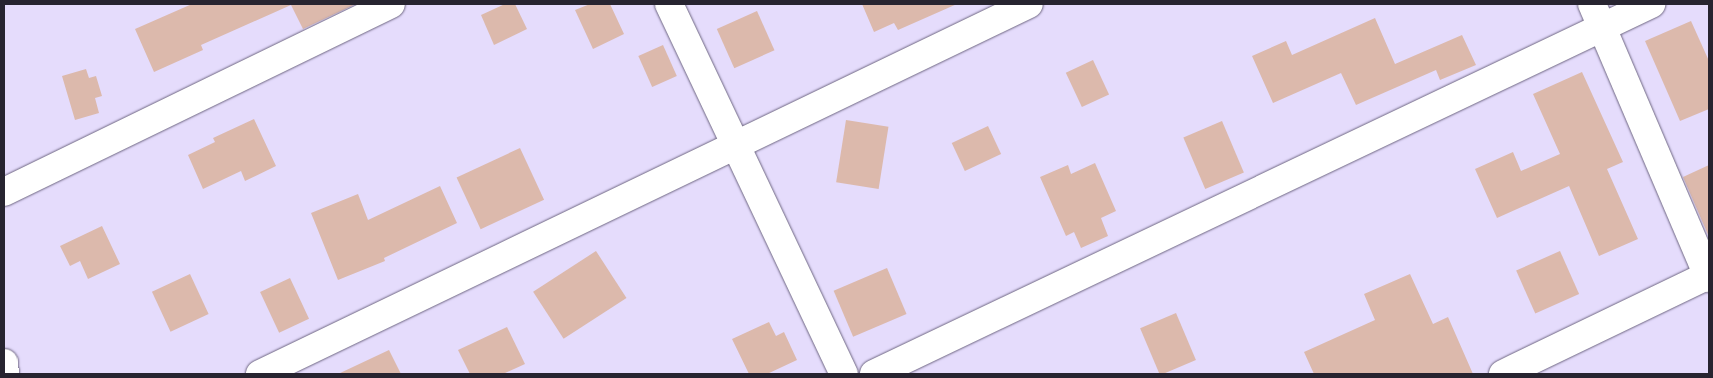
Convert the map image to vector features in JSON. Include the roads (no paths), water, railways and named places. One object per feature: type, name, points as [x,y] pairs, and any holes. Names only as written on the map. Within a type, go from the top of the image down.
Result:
[{"type":"street","points":[[4,192],[391,4]]},
{"type":"street","points":[[670,4],[734,144],[844,374]]},
{"type":"street","points":[[260,374],[734,144],[1029,4]]},
{"type":"street","points":[[874,374],[1598,15],[1651,4]]},
{"type":"street","points":[[1503,374],[1709,276],[1598,15]]},
{"type":"street","points":[[4,363],[5,374]]}]
